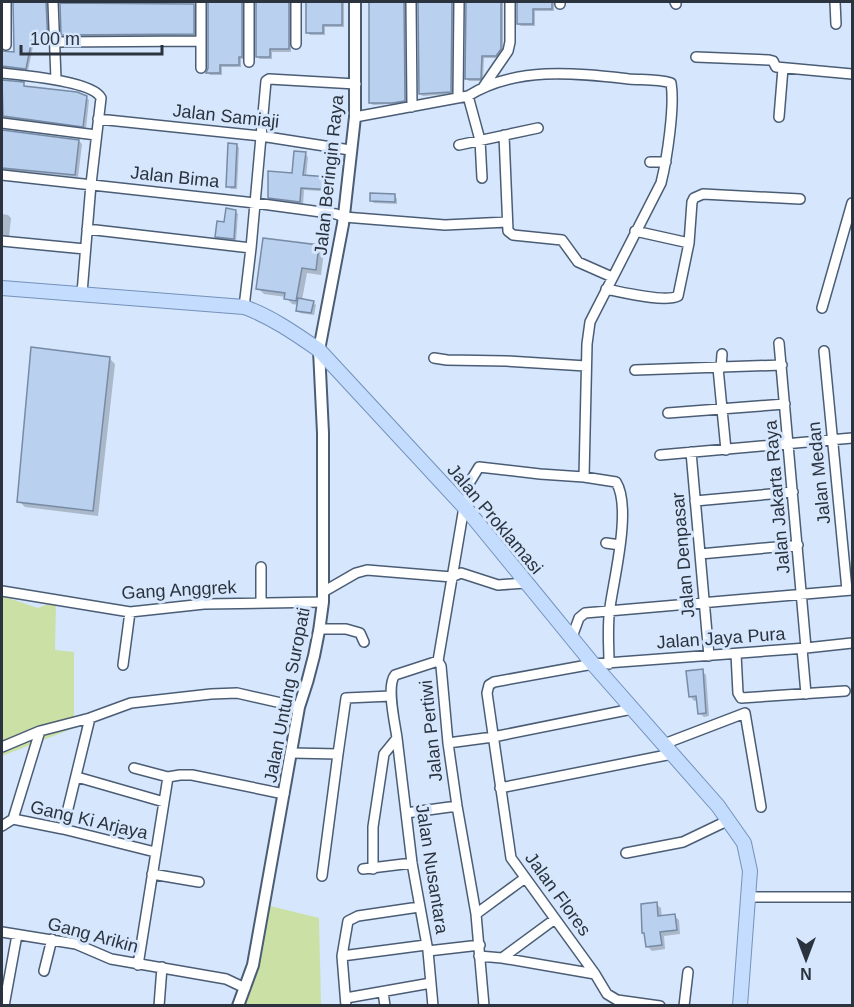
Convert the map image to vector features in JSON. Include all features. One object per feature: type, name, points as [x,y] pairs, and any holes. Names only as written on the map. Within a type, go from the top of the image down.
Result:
[{"type":"main road","name":"Jalan Proklamasi","points":[[2,288],[244,307],[297,335],[319,350],[466,509],[593,664],[729,820],[744,843],[750,871],[740,1005]]},
{"type":"street","points":[[6,2],[6,45]]},
{"type":"street","points":[[53,2],[56,80]]},
{"type":"street","points":[[201,2],[201,68]]},
{"type":"street","points":[[249,2],[249,62]]},
{"type":"street","points":[[296,2],[296,44]]},
{"type":"street","name":"Jalan Beringin Raya","points":[[319,350],[344,217],[355,117],[355,2]]},
{"type":"street","points":[[411,2],[412,107]]},
{"type":"street","points":[[458,98],[459,2]]},
{"type":"street","points":[[484,86],[508,51],[510,2]]},
{"type":"street","points":[[835,2],[836,24]]},
{"type":"street","points":[[54,42],[201,41]]},
{"type":"street","points":[[696,57],[769,60],[773,61],[776,67],[852,74]]},
{"type":"street","points":[[779,117],[783,68]]},
{"type":"street","points":[[2,73],[56,80],[96,92],[101,98],[82,293]]},
{"type":"street","points":[[355,117],[468,96],[484,86],[545,73],[670,82],[671,105],[666,162],[661,183],[590,322],[586,366],[584,477]]},
{"type":"street","points":[[244,307],[265,85],[269,79],[356,84]]},
{"type":"street","points":[[468,96],[480,140],[482,178]]},
{"type":"street","name":"Jalan Samiaji","points":[[98,119],[261,136],[350,150]]},
{"type":"street","points":[[2,123],[96,135]]},
{"type":"street","points":[[459,145],[538,128]]},
{"type":"street","points":[[504,135],[508,231],[513,236],[562,240],[578,262],[612,277]]},
{"type":"street","points":[[650,162],[666,162]]},
{"type":"street","name":"Jalan Bima","points":[[2,175],[255,202],[344,217],[445,225],[507,222]]},
{"type":"street","points":[[606,289],[654,297],[677,297],[689,243],[691,207],[697,196],[703,194],[800,198]]},
{"type":"street","points":[[822,308],[849,224],[852,203]]},
{"type":"street","points":[[445,225],[445,236]]},
{"type":"street","points":[[87,229],[251,248]]},
{"type":"street","points":[[635,231],[689,243]]},
{"type":"street","points":[[2,241],[85,249]]},
{"type":"street","name":"Jalan Jakarta Raya","points":[[778,343],[782,365],[802,594],[806,694]]},
{"type":"street","name":"Jalan Untung Suropati","points":[[238,1005],[253,965],[299,707],[313,668],[320,629],[323,597],[323,433],[319,350]]},
{"type":"street","name":"Jalan Medan","points":[[824,351],[850,590]]},
{"type":"street","points":[[722,354],[720,368],[726,450]]},
{"type":"street","points":[[434,358],[586,366]]},
{"type":"street","points":[[635,370],[782,365]]},
{"type":"street","points":[[668,413],[784,404]]},
{"type":"street","points":[[660,455],[852,438]]},
{"type":"street","name":"Jalan Denpasar","points":[[691,452],[709,656]]},
{"type":"street","points":[[438,661],[466,509],[468,485],[479,467],[616,482],[622,502],[620,545],[609,610],[609,664]]},
{"type":"street","points":[[695,501],[793,492]]},
{"type":"street","points":[[606,543],[620,545]]},
{"type":"street","points":[[700,554],[798,545]]},
{"type":"street","points":[[261,567],[261,603]]},
{"type":"street","points":[[323,597],[356,573],[367,570],[452,577],[461,573],[498,585],[525,583]]},
{"type":"street","points":[[572,637],[581,614],[850,590]]},
{"type":"street","name":"Gang Anggrek","points":[[2,591],[130,612],[204,604],[261,603],[323,597]]},
{"type":"street","points":[[123,664],[130,612]]},
{"type":"street","points":[[320,629],[346,629],[360,633],[364,642]]},
{"type":"street","name":"Jalan Jaya Pura","points":[[494,682],[593,664],[804,649],[852,643]]},
{"type":"street","points":[[736,654],[739,697],[844,691]]},
{"type":"street","name":"Jalan Pertiwi","points":[[412,863],[368,869],[372,827],[384,754],[397,738],[392,678],[438,661],[441,666],[457,806],[476,914],[484,1005]]},
{"type":"street","name":"Jalan Flores","points":[[494,682],[489,685],[487,693],[511,858],[611,998],[634,1004],[660,1005]]},
{"type":"street","points":[[2,747],[40,731],[90,718],[131,703],[237,693],[299,707]]},
{"type":"street","points":[[322,876],[346,698],[392,696]]},
{"type":"street","points":[[448,743],[493,737],[632,709]]},
{"type":"street","points":[[500,788],[668,749],[745,713],[761,807]]},
{"type":"street","points":[[63,828],[90,718]]},
{"type":"street","name":"Gang Ki Arjaya","points":[[40,731],[13,819],[63,828],[155,852]]},
{"type":"street","name":"Jalan Nusantara","points":[[397,738],[412,863],[427,948],[433,1005]]},
{"type":"street","points":[[292,753],[339,754]]},
{"type":"street","points":[[134,768],[168,777],[192,775],[284,794]]},
{"type":"street","points":[[77,777],[164,802]]},
{"type":"street","points":[[138,965],[168,777]]},
{"type":"street","points":[[406,813],[457,806]]},
{"type":"street","points":[[2,826],[13,819]]},
{"type":"street","points":[[626,853],[683,843],[729,820]]},
{"type":"street","points":[[152,874],[199,882]]},
{"type":"street","points":[[476,914],[525,878]]},
{"type":"street","points":[[748,897],[852,897]]},
{"type":"street","points":[[419,907],[358,916],[348,921],[342,956],[346,1002],[431,983]]},
{"type":"street","points":[[502,958],[555,919]]},
{"type":"street","name":"Gang Arikin","points":[[2,932],[52,939],[76,945],[111,959],[138,965],[226,979],[245,988]]},
{"type":"street","points":[[4,1005],[17,934]]},
{"type":"street","points":[[44,970],[52,939]]},
{"type":"street","points":[[342,956],[480,945]]},
{"type":"street","points":[[479,956],[595,974]]},
{"type":"street","points":[[159,1005],[162,967]]},
{"type":"street","points":[[684,1005],[688,972]]},
{"type":"street","points":[[383,992],[385,1005]]},
{"type":"green space","points":[[2,596],[38,608],[56,601],[55,650],[74,652],[74,728],[2,756]]},
{"type":"green space","points":[[270,906],[319,918],[321,1005],[244,1006],[262,954]]},
{"type":"building","points":[[13,2],[46,2],[48,44],[31,44],[26,69],[2,66],[2,51],[14,52]]},
{"type":"building","points":[[208,2],[242,2],[242,57],[239,57],[239,65],[220,65],[220,73],[206,73],[208,68]]},
{"type":"building","points":[[256,2],[289,2],[289,49],[270,49],[270,57],[256,57]]},
{"type":"building","points":[[306,2],[342,2],[342,25],[323,25],[323,33],[306,33]]},
{"type":"building","points":[[369,2],[404,2],[405,101],[369,103]]},
{"type":"building","points":[[418,2],[452,2],[451,92],[419,94]]},
{"type":"building","points":[[466,2],[501,2],[501,49],[496,56],[482,56],[481,79],[465,79]]},
{"type":"building","points":[[517,2],[552,2],[552,9],[533,9],[533,24],[517,24]]},
{"type":"building","points":[[60,3],[194,4],[194,34],[61,35]]},
{"type":"building","points":[[2,80],[24,82],[24,86],[77,92],[87,96],[83,127],[3,116]]},
{"type":"building","points":[[2,130],[79,140],[75,175],[2,168]]},
{"type":"building","points":[[228,143],[237,144],[235,187],[226,187]]},
{"type":"building","points":[[294,151],[306,152],[303,175],[329,177],[334,190],[301,188],[300,202],[268,198],[268,171],[292,173]]},
{"type":"building","points":[[370,193],[395,194],[395,202],[370,201]]},
{"type":"building","points":[[226,208],[236,210],[234,239],[215,237],[217,221],[224,222]]},
{"type":"building","points":[[263,238],[319,245],[316,270],[302,268],[296,301],[284,299],[285,293],[256,289]]},
{"type":"building","points":[[298,298],[314,301],[311,313],[296,311]]},
{"type":"building","points":[[31,347],[110,357],[93,511],[17,502]]},
{"type":"building","points":[[703,669],[706,713],[698,714],[696,696],[689,697],[686,671]]},
{"type":"building","points":[[657,902],[658,916],[675,914],[677,930],[660,932],[662,945],[646,947],[644,933],[642,933],[641,904]]}]
